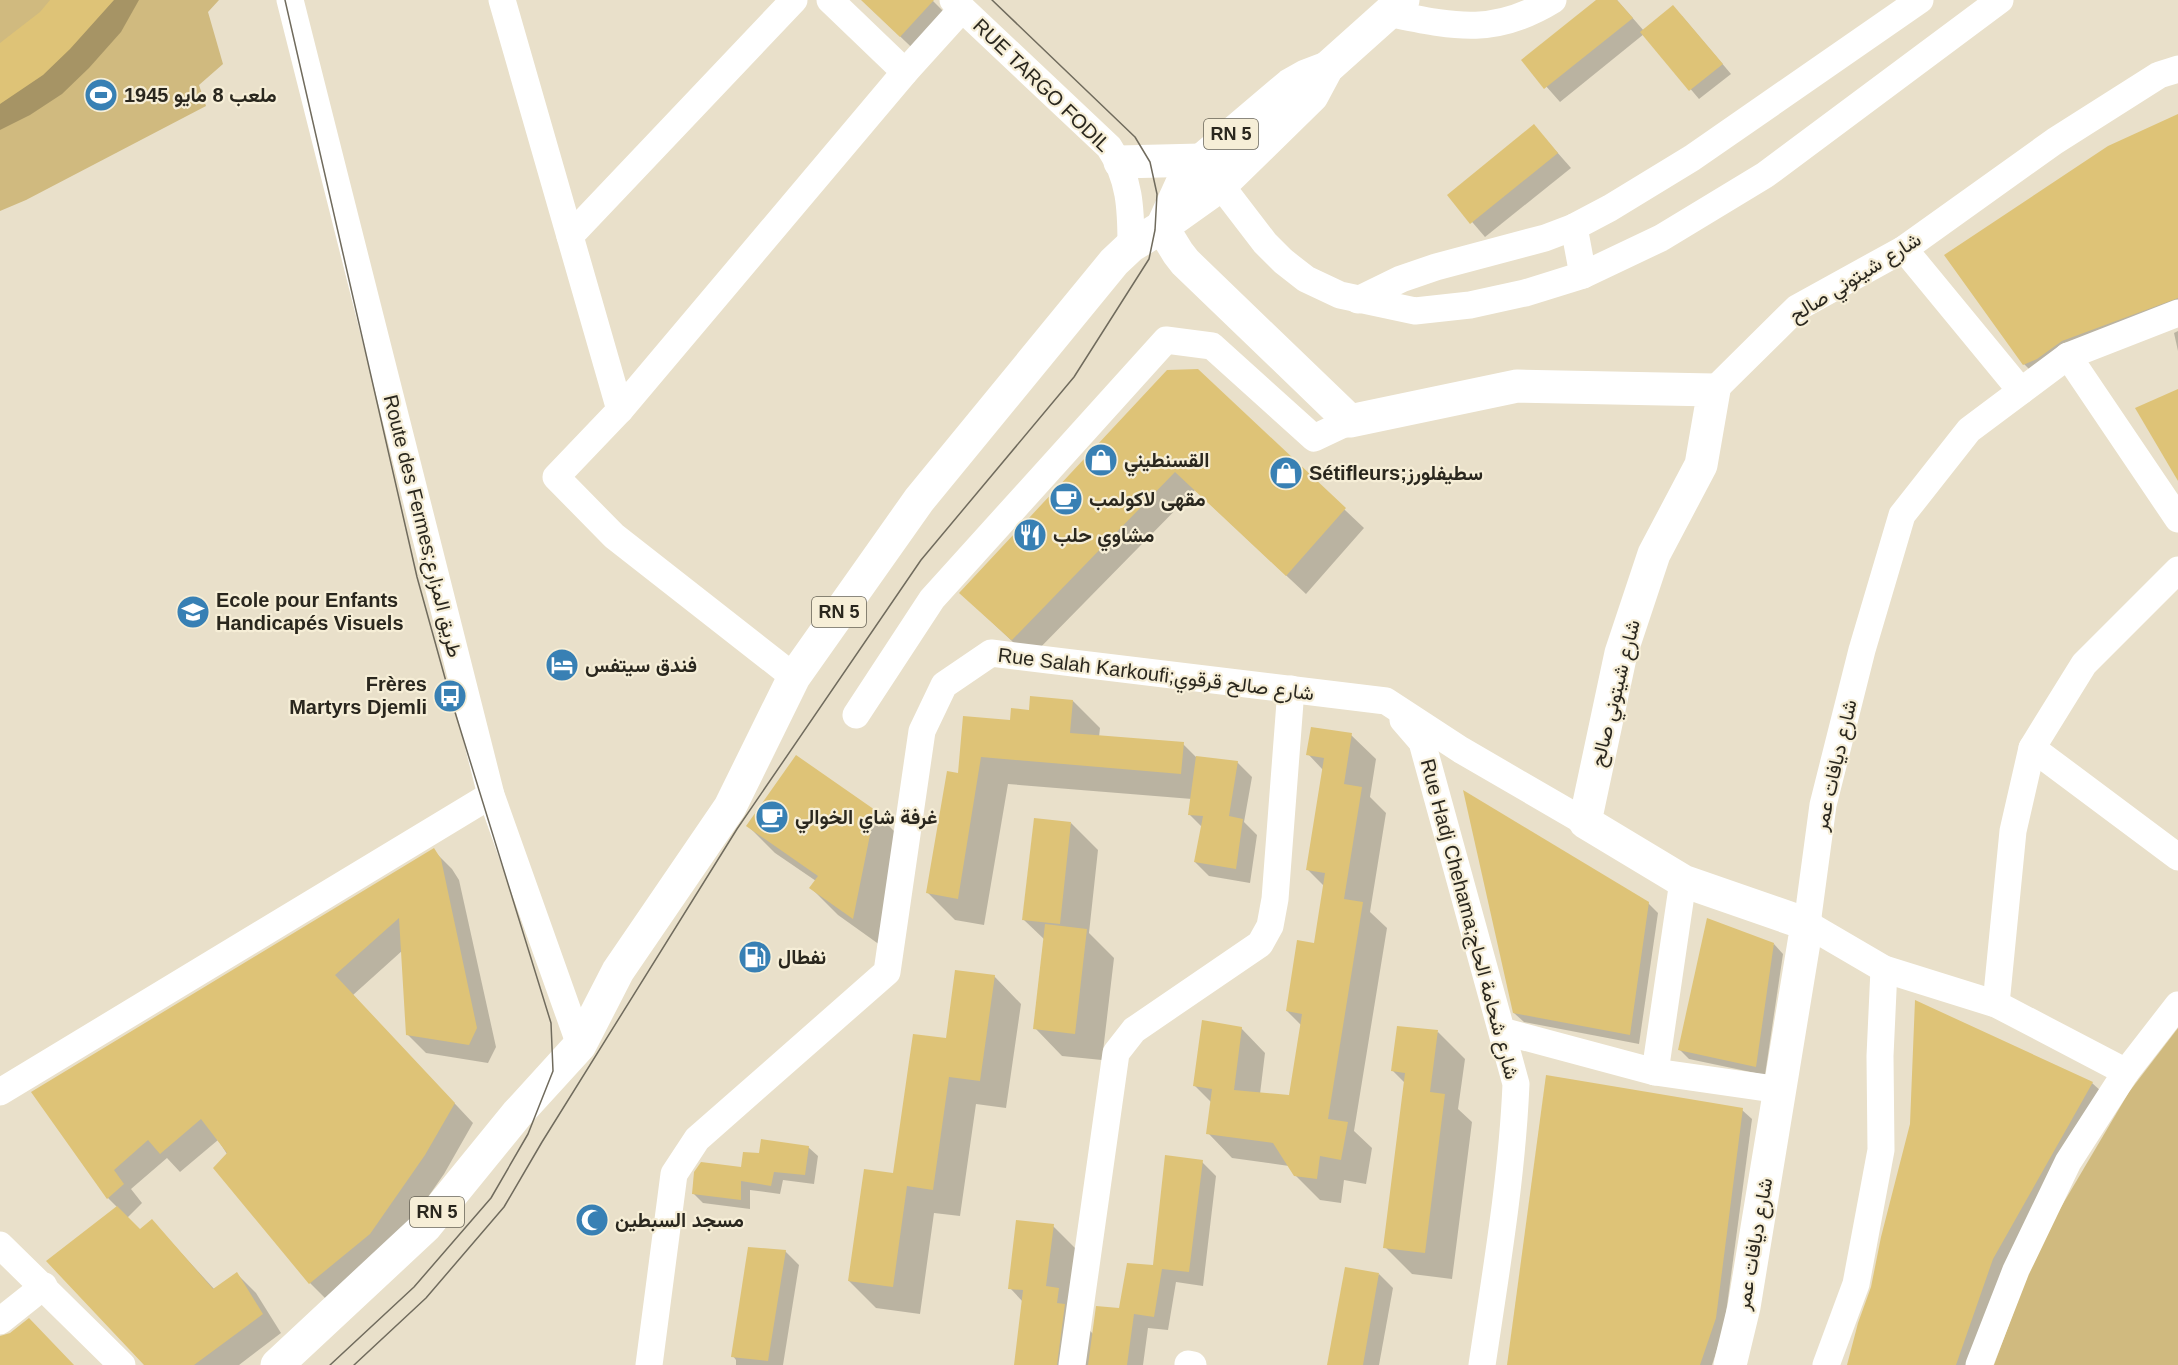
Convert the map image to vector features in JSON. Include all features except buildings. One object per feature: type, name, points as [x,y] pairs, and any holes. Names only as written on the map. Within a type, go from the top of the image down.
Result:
[{"type":"main road","name":"RN 5","points":[[277,1365],[425,1227],[517,1114],[580,1045],[618,971],[730,807],[794,677],[919,500],[1114,262],[1131,246],[1221,185],[1312,96],[1327,68],[1395,7]]},
{"type":"main road","name":"RN 5","points":[[1162,227],[1182,183],[1201,160],[1290,85],[1327,68]]},
{"type":"main road","points":[[1120,162],[1201,160]]},
{"type":"main road","points":[[1162,227],[1185,262],[1350,421],[1517,386],[1714,390]]},
{"type":"main road","name":"شارع شيتوني صالح","points":[[1585,822],[1620,653],[1654,554],[1701,465],[1714,390]]},
{"type":"main road","points":[[1585,822],[1683,880],[1807,924]]},
{"type":"main road","name":"شارع ديافات عمر","points":[[1730,1365],[1744,1307],[1807,924]]},
{"type":"main road","points":[[295,1365],[317,1329]]},
{"type":"street","name":"Route des Fermes;طريق المزارع","points":[[290,0],[491,795],[580,1045]]},
{"type":"street","points":[[502,0],[620,410]]},
{"type":"street","points":[[570,236],[794,0]]},
{"type":"street","points":[[830,0],[905,72]]},
{"type":"street","points":[[1395,7],[1449,25],[1476,27],[1505,22],[1533,12],[1553,0]]},
{"type":"street","points":[[1358,300],[1401,279],[1436,267],[1508,249],[1574,227],[1610,208],[1692,158],[1920,0]]},
{"type":"street","points":[[1201,160],[1244,218],[1283,261],[1306,279],[1340,295],[1414,311],[1470,305],[1525,293],[1582,275],[1661,238],[1765,175],[2001,0]]},
{"type":"street","points":[[794,677],[614,536],[556,477],[620,410],[905,72],[957,5]]},
{"type":"street","name":"RUE TARGO FODIL","points":[[957,5],[1092,129],[1120,162],[1131,206],[1131,246]]},
{"type":"street","name":"شارع شيتوني صالح","points":[[1714,390],[1797,308],[1904,249],[2055,141],[2158,75],[2178,69]]},
{"type":"street","points":[[1574,227],[1582,275]]},
{"type":"street","points":[[1904,249],[2021,391]]},
{"type":"street","name":"شارع ديافات عمر","points":[[1807,924],[1823,805],[1862,650],[1902,515],[1969,430],[2068,356],[2178,313]]},
{"type":"street","points":[[856,715],[932,599],[1166,340],[1212,346],[1314,438],[1350,421]]},
{"type":"street","points":[[2068,356],[2178,519]]},
{"type":"street","points":[[1996,1004],[2013,831],[2032,748],[2084,664],[2178,570]]},
{"type":"street","name":"Rue Salah Karkoufi;شارع صالح قرقوي","points":[[649,1365],[674,1174],[697,1138],[887,972],[921,731],[944,685],[991,653],[1386,701],[1461,750],[1585,822]]},
{"type":"street","points":[[1072,1365],[1116,1053],[1134,1030],[1260,944],[1270,926],[1275,899],[1291,689]]},
{"type":"street","name":"Rue Hadj Chehama;شارع شحامة الحاج","points":[[1386,701],[1422,742],[1516,1084],[1514,1128],[1482,1365]]},
{"type":"street","points":[[2032,748],[2178,857]]},
{"type":"street","points":[[0,1092],[491,795]]},
{"type":"street","points":[[1655,1072],[1683,880]]},
{"type":"street","points":[[1807,924],[1884,969],[1996,1004],[2126,1072]]},
{"type":"street","points":[[1826,1365],[1856,1284],[1881,1150],[1880,1056],[1884,969]]},
{"type":"street","points":[[1979,1365],[2016,1270],[2068,1162],[2126,1072],[2178,1005]]},
{"type":"street","points":[[1502,1031],[1655,1072],[1780,1090]]},
{"type":"street","points":[[0,1245],[122,1365]]},
{"type":"street","points":[[0,1321],[44,1286]]},
{"type":"shaded area","name":"ملعب 8 مايو 1945","points":[[0,0],[219,0],[208,12],[223,64],[199,85],[206,106],[26,200],[0,211]]},
{"type":"shaded area","points":[[2178,1028],[2178,1365],[1994,1365],[2038,1246],[2129,1092]]},
{"type":"tram line","points":[[285,0],[417,577],[450,696],[551,1023],[553,1071],[528,1134],[491,1198],[414,1287],[330,1365]]},
{"type":"tram line","points":[[354,1365],[426,1298],[504,1207],[737,829],[921,560],[1074,377],[1149,259],[1155,230],[1157,194],[1150,162],[1135,137],[992,0]]},
{"type":"place","name":"ملعب 8 مايو 1945","points":[[101,95]]},
{"type":"place","name":"القسنطيني","points":[[1101,460]]},
{"type":"place","name":"Sétifleurs;سطيفلورز","points":[[1286,473]]},
{"type":"place","name":"مقهى لاكولمب","points":[[1066,499]]},
{"type":"place","name":"مشاوي حلب","points":[[1030,535]]},
{"type":"place","name":"Ecole pour Enfants Handicapés Visuels","points":[[193,612]]},
{"type":"place","name":"فندق سيتفس","points":[[562,665]]},
{"type":"place","name":"Frères Martyrs Djemli","points":[[450,696]]},
{"type":"place","name":"غرفة شاي الخوالي","points":[[772,817]]},
{"type":"place","name":"نفطال","points":[[755,957]]},
{"type":"place","name":"مسجد السبطين","points":[[592,1220]]}]
